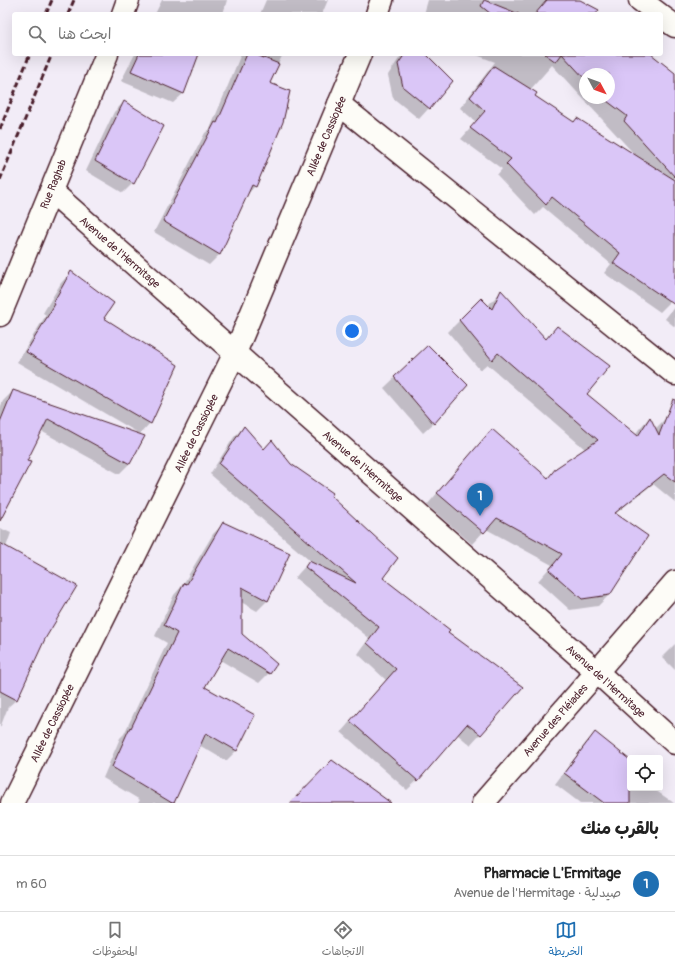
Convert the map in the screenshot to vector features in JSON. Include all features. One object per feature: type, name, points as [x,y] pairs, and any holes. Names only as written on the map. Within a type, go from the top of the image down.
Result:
[{"type":"street","points":[[124,12],[128,0]]},
{"type":"street","points":[[378,12],[382,0]]},
{"type":"street","points":[[640,0],[656,12]]},
{"type":"street","points":[[663,17],[675,26]]},
{"type":"street","name":"Rue Raghab","points":[[0,315],[105,56]]},
{"type":"street","name":"Allée de Cassiopée","points":[[12,803],[235,353],[359,56]]},
{"type":"street","points":[[339,104],[675,374]]},
{"type":"street","name":"Avenue de l'Hermitage","points":[[51,191],[597,672],[675,743]]},
{"type":"street","name":"Avenue des Pléiades","points":[[483,803],[675,582]]},
{"type":"building","points":[[484,0],[514,12],[488,12],[481,6]]},
{"type":"building","points":[[547,0],[580,0],[599,10],[598,12],[537,12]]},
{"type":"building","points":[[138,56],[198,56],[184,94],[131,71]]},
{"type":"building","points":[[246,56],[259,56],[279,64],[270,83],[290,91],[283,122],[256,187],[252,185],[220,255],[163,221],[215,122],[217,123]]},
{"type":"building","points":[[404,56],[428,56],[453,81],[430,109],[403,87],[398,64]]},
{"type":"building","points":[[548,56],[560,56],[556,62]]},
{"type":"building","points":[[564,56],[654,56],[675,73],[675,177],[624,121],[627,116],[611,104],[615,104],[615,68],[579,68],[579,72]]},
{"type":"building","points":[[494,66],[537,93],[535,96],[574,122],[577,118],[675,180],[675,305],[613,263],[620,253],[552,197],[546,205],[506,164],[511,159],[470,128],[485,111],[470,97]]},
{"type":"building","points":[[124,101],[164,126],[134,184],[95,161]]},
{"type":"building","points":[[71,271],[114,303],[104,318],[178,365],[151,424],[26,352],[55,304],[53,303]]},
{"type":"building","points":[[501,290],[546,339],[557,326],[610,366],[587,394],[638,436],[650,417],[659,435],[673,399],[675,400],[675,482],[664,474],[615,513],[648,536],[610,595],[582,599],[549,570],[562,554],[497,518],[484,533],[437,493],[492,429],[548,478],[556,468],[598,440],[498,353],[492,360],[459,320],[481,298],[492,309]]},
{"type":"building","points":[[428,345],[468,385],[434,424],[394,377]]},
{"type":"building","points":[[13,390],[145,436],[130,464],[48,419],[27,461],[31,462],[0,521],[0,422]]},
{"type":"building","points":[[244,426],[264,449],[272,440],[291,464],[333,493],[331,496],[398,558],[383,578],[450,630],[448,632],[523,687],[481,735],[467,724],[418,781],[350,721],[396,669],[367,643],[379,627],[305,567],[309,561],[356,583],[219,464]]},
{"type":"building","points":[[223,522],[290,553],[268,601],[242,587],[242,634],[277,664],[270,674],[228,648],[205,687],[255,715],[237,751],[206,733],[174,803],[172,803],[112,767],[130,727],[131,728],[177,633],[164,625],[184,583],[187,584]]},
{"type":"building","points":[[0,543],[77,586],[45,639],[17,700],[0,691]]},
{"type":"building","points":[[595,732],[627,758],[627,791],[630,791],[630,803],[604,803],[564,773]]},
{"type":"building","points":[[332,760],[391,803],[290,803]]},
{"type":"railway","points":[[47,12],[52,0]]},
{"type":"railway","points":[[69,12],[74,0]]},
{"type":"railway","points":[[0,129],[29,56]]},
{"type":"railway","points":[[0,180],[51,56]]},
{"type":"place","name":"Pharmacie L'Ermitage","points":[[480,516]]}]
